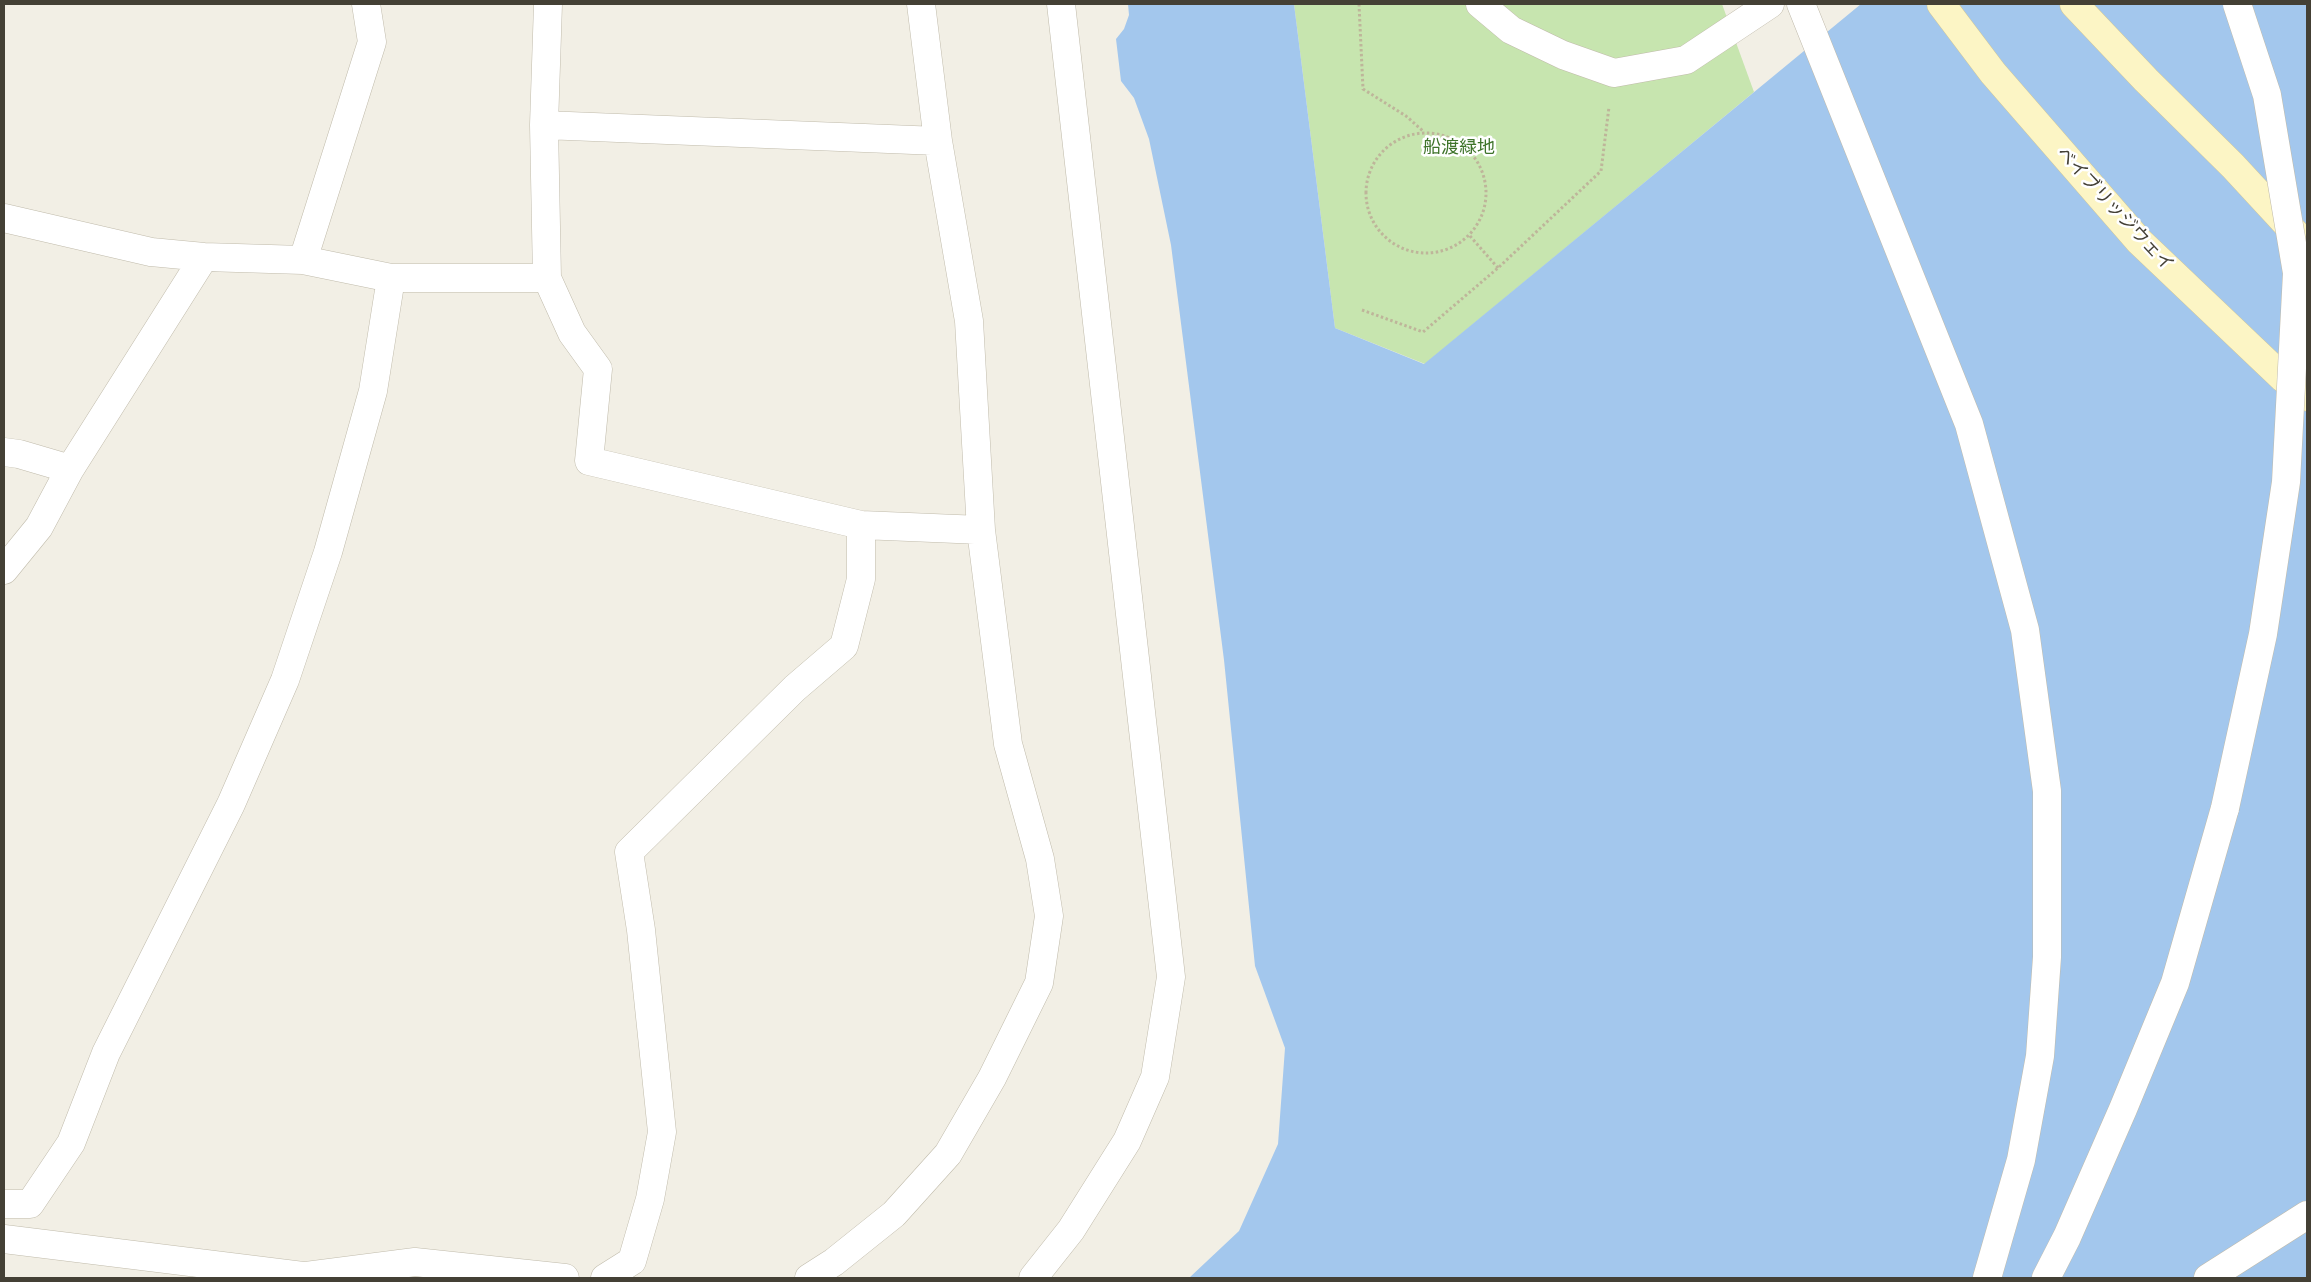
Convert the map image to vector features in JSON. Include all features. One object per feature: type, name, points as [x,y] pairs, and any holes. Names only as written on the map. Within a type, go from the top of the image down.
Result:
[{"type":"street","points":[[303,260],[372,42],[366,4]]},
{"type":"street","points":[[548,4],[544,124],[547,278],[572,332],[598,369],[590,461],[860,525],[981,530]]},
{"type":"street","points":[[809,1278],[834,1262],[894,1214],[948,1154],[992,1078],[1039,983],[1050,916],[1040,859],[1008,744],[981,530],[969,321],[938,141],[921,4]]},
{"type":"street","points":[[1032,1278],[1071,1230],[1127,1141],[1155,1077],[1171,978],[1061,4]]},
{"type":"street","points":[[1480,4],[1511,30],[1563,54],[1614,73],[1686,60],[1770,4]]},
{"type":"street","points":[[1801,4],[1968,424],[2025,630],[2047,791],[2046,957],[2040,1056],[2028,1122],[2021,1160],[1987,1278]]},
{"type":"street","name":"ベイブリッジウェイ","points":[[1941,4],[1993,73],[2139,241],[2282,378],[2307,397]]},
{"type":"street","points":[[2074,4],[2146,80],[2233,166],[2307,246]]},
{"type":"street","points":[[2046,1278],[2067,1237],[2123,1109],[2175,983],[2225,808],[2263,634],[2286,482],[2297,273],[2267,95],[2237,4]]},
{"type":"street","points":[[544,124],[938,141]]},
{"type":"street","points":[[4,218],[151,252],[303,260],[391,278],[547,278]]},
{"type":"street","points":[[4,570],[39,527],[70,469],[204,256]]},
{"type":"street","points":[[4,1204],[30,1204],[71,1142],[106,1053],[231,804],[281,689],[328,552],[373,391],[391,278]]},
{"type":"street","points":[[4,452],[19,454],[70,469]]},
{"type":"street","points":[[605,1278],[632,1261],[650,1200],[662,1132],[641,930],[629,852],[794,688],[844,646],[861,579],[860,525]]},
{"type":"street","points":[[2208,1278],[2307,1215]]},
{"type":"street","points":[[4,1239],[312,1277],[415,1262],[566,1278]]},
{"type":"path","points":[[1359,4],[1363,89],[1406,116],[1422,131]]},
{"type":"path","points":[[1362,310],[1423,332],[1498,268],[1600,171],[1614,73]]},
{"type":"path","points":[[1422,131],[1451,136],[1474,154],[1487,182],[1485,211],[1470,236],[1445,251],[1416,254],[1388,241],[1371,218],[1365,189],[1374,162],[1395,140],[1422,131]]},
{"type":"path","points":[[1470,236],[1498,268]]},
{"type":"green space","name":"船渡緑地","points":[[1294,4],[1722,4],[1754,92],[1425,364],[1335,328]]},
{"type":"water","points":[[1128,4],[1294,4],[1335,328],[1424,364],[1861,4],[2307,4],[2307,1278],[1189,1278],[1239,1231],[1278,1144],[1285,1048],[1255,966],[1224,660],[1171,245],[1149,139],[1134,98],[1121,81],[1116,39],[1124,29],[1129,15]]}]
